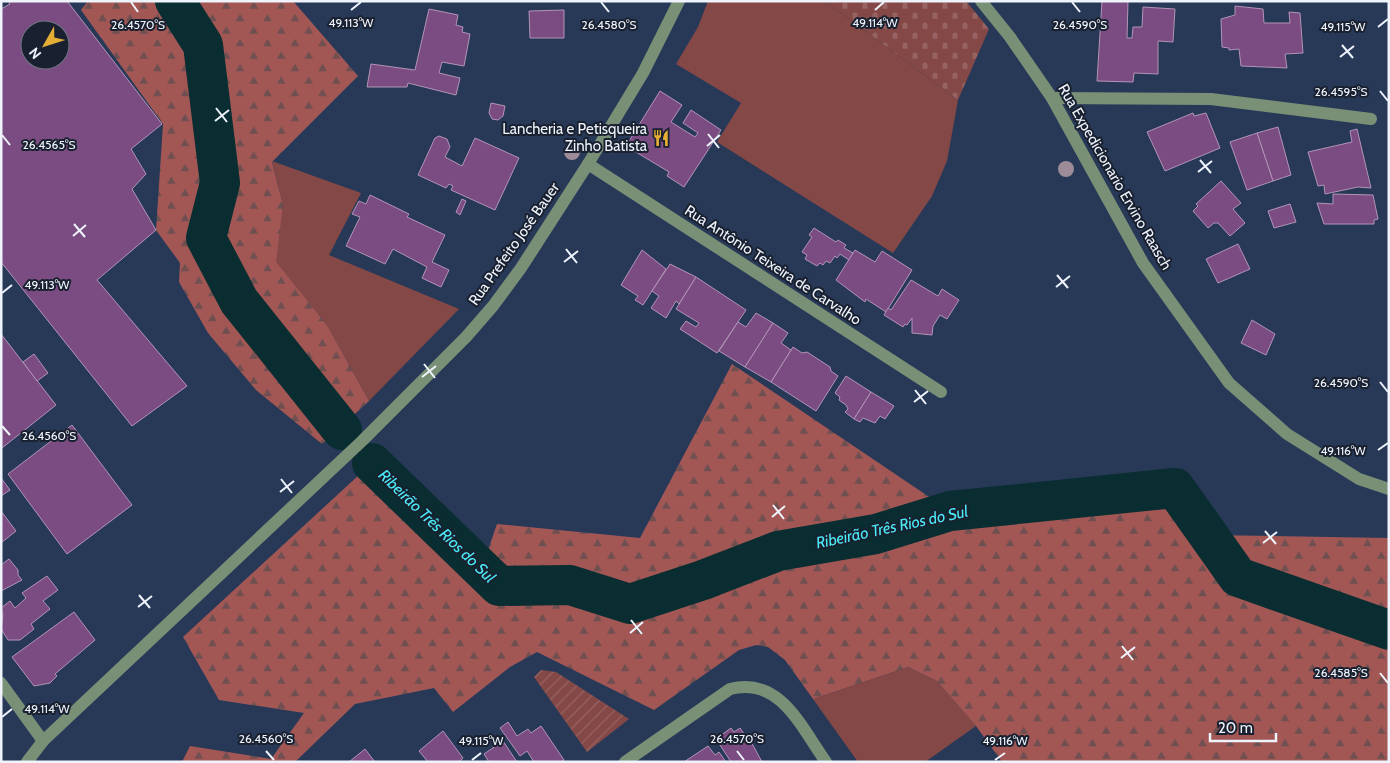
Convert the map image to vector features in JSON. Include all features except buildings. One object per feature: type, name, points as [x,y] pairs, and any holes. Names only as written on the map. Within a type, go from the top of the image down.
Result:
[{"type":"street","name":"Rua Prefeito José Bauer","points":[[27,762],[42,741],[362,441],[466,337],[493,306],[521,268],[588,164],[643,73],[680,1]]},
{"type":"street","name":"Rua Expedicionario Ervino Raasch","points":[[982,1],[1010,37],[1052,98],[1143,263],[1229,383],[1287,434],[1359,479],[1389,489]]},
{"type":"street","points":[[1052,98],[1211,100],[1371,119]]},
{"type":"street","name":"Rua Antônio Teixeira de Carvalho","points":[[588,164],[941,392]]},
{"type":"street","points":[[1,683],[42,741]]},
{"type":"street","points":[[625,762],[730,689],[743,686],[756,686],[774,694],[787,708],[826,762]]},
{"type":"green space","points":[[88,1],[293,1],[358,76],[272,162],[283,205],[276,262],[327,325],[369,401],[322,444],[256,390],[208,333],[179,282],[180,263],[156,230],[163,124],[81,10]]},
{"type":"green space","points":[[708,1],[825,1],[958,100],[947,161],[932,196],[893,253],[717,142],[741,103],[676,64],[698,27]]},
{"type":"green space","points":[[825,1],[966,1],[989,29],[958,100]]},
{"type":"green space","points":[[272,161],[361,193],[329,255],[459,309],[369,401],[327,325],[275,262],[283,205]]},
{"type":"green space","points":[[732,364],[950,511],[1175,488],[1208,535],[1389,538],[1389,762],[1002,762],[976,726],[937,681],[908,667],[813,699],[785,660],[768,647],[756,645],[739,650],[654,710],[537,652],[510,667],[453,712],[434,688],[355,704],[295,762],[182,762],[190,746],[271,759],[304,713],[219,700],[183,637],[372,463],[482,568],[497,524],[640,538]]},
{"type":"green space","points":[[908,667],[937,681],[976,726],[925,762],[858,762],[813,699]]},
{"type":"green space","points":[[541,670],[556,672],[629,719],[587,752],[534,677]]},
{"type":"waterway","name":"Ribeirão Três Rios do Sul","points":[[175,1],[203,45],[220,183],[206,238],[239,301],[342,430]]},
{"type":"waterway","name":"Ribeirão Três Rios do Sul","points":[[372,463],[499,586],[570,585],[630,604],[703,580],[778,551],[876,534],[950,511],[1175,488],[1238,577],[1389,630]]},
{"type":"place","name":"Lancheria e Petisqueira Zinho Batista","points":[[661,138]]}]
